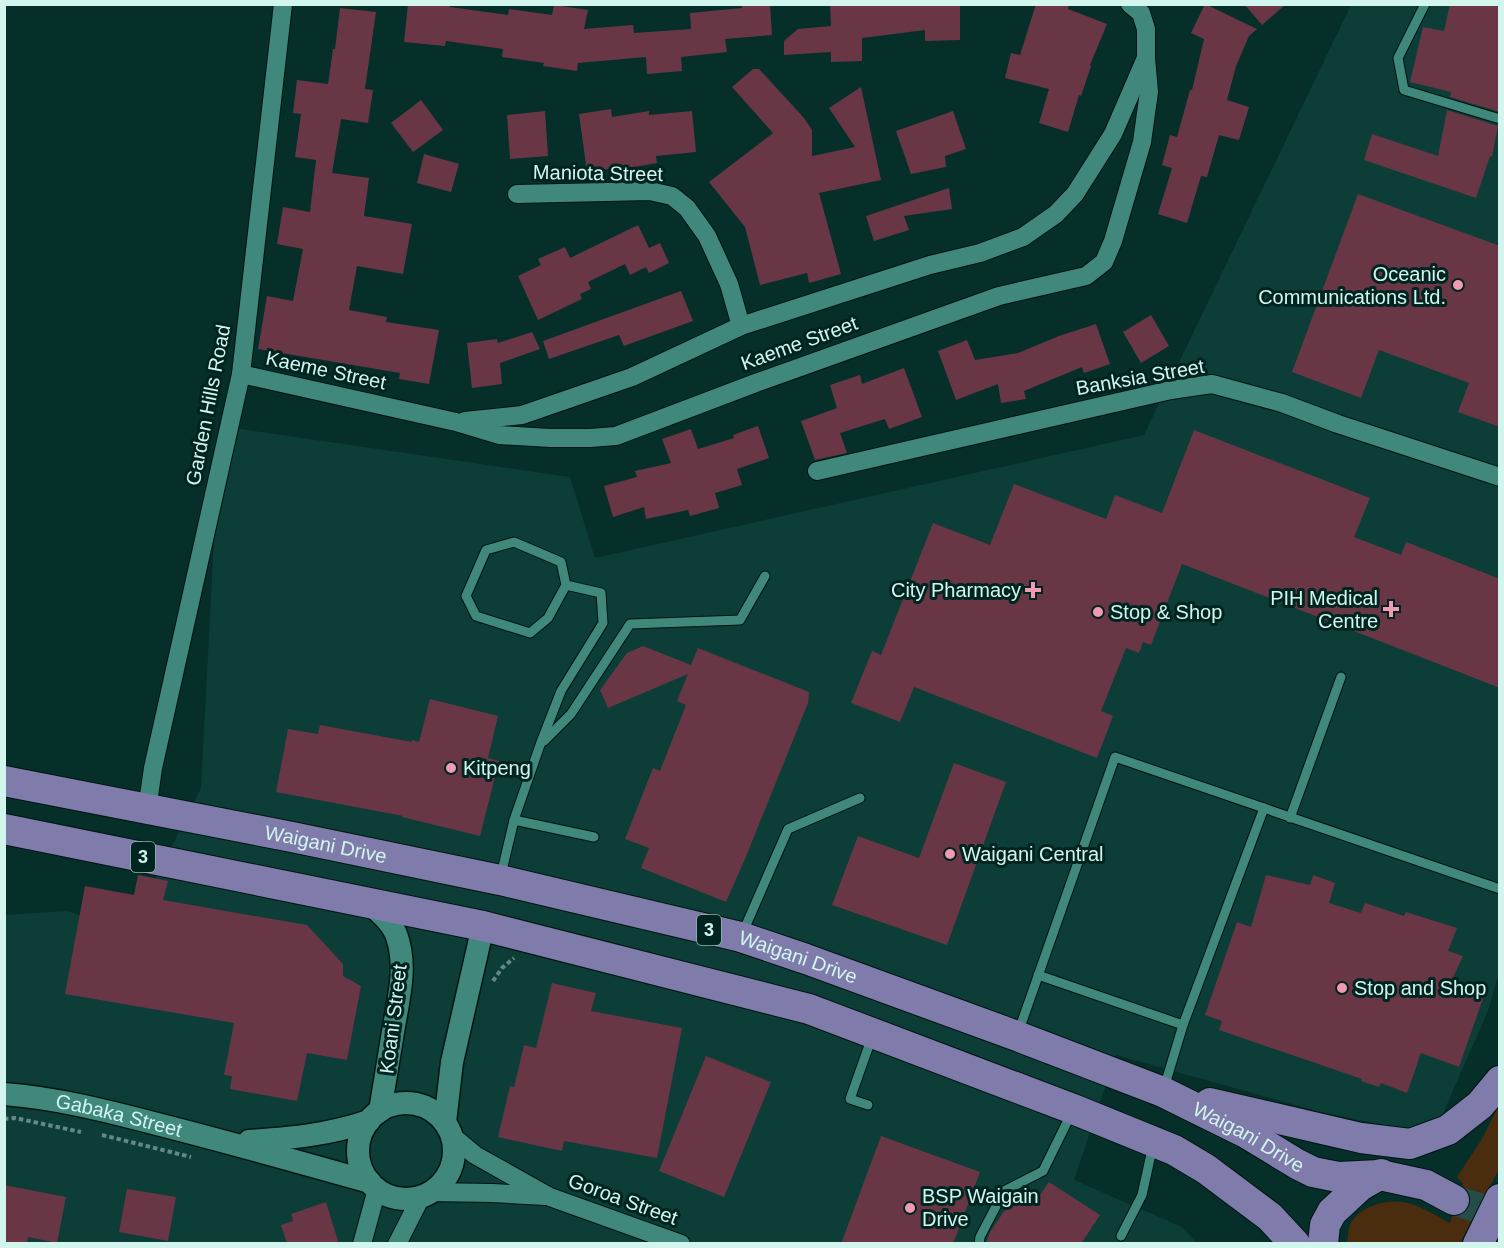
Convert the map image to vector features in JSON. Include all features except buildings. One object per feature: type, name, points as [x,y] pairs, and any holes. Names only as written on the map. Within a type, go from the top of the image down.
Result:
[{"type":"highway","name":"Waigani Drive","points":[[4,781],[500,880],[741,937],[1017,1036],[1163,1092],[1246,1133],[1313,1172],[1338,1177],[1380,1174],[1426,1185],[1454,1200]]},
{"type":"highway","name":"3","points":[[4,829],[483,926],[809,1010],[1073,1109],[1174,1150],[1206,1169],[1270,1217],[1295,1244]]},
{"type":"highway","points":[[292,837],[312,855],[479,892],[484,900],[485,908],[483,926]]},
{"type":"highway","points":[[1323,1244],[1325,1225],[1332,1212],[1360,1186],[1380,1174],[1410,1144],[1448,1130],[1480,1105],[1500,1081]]},
{"type":"highway","points":[[1163,1092],[1361,1138],[1410,1144]]},
{"type":"highway","points":[[1478,1244],[1500,1199]]},
{"type":"street","name":"Garden Hills Road","points":[[146,809],[153,768],[242,374],[283,4]]},
{"type":"street","name":"Kaeme Street","points":[[242,374],[456,422],[499,435],[550,438],[616,436],[753,384],[999,296],[1086,276],[1104,262],[1113,242],[1142,142],[1149,92],[1146,29],[1141,13],[1130,4]]},
{"type":"street","points":[[456,422],[522,415],[632,377],[741,326],[930,265],[980,253],[1023,237],[1056,214],[1075,194],[1113,134],[1146,58]]},
{"type":"street","name":"Maniota Street","points":[[517,194],[650,192],[672,196],[687,208],[707,236],[729,284],[741,326]]},
{"type":"street","name":"Banksia Street","points":[[816,471],[1171,390],[1212,384],[1282,403],[1338,424],[1500,477]]},
{"type":"street","name":"Koani Street","points":[[368,902],[384,916],[397,935],[402,959],[396,1015],[374,1116]]},
{"type":"street","points":[[448,1128],[452,1062],[483,926]]},
{"type":"street","name":"Gabaka Street","points":[[4,1094],[82,1105],[233,1143],[373,1185]]},
{"type":"street","points":[[407,1103],[421,1105],[434,1111],[448,1128],[454,1146],[454,1157],[446,1178],[425,1194],[413,1198],[394,1197],[373,1185],[361,1167],[358,1152],[361,1135],[374,1116],[393,1105],[407,1103]]},
{"type":"street","name":"Gabaka Street","points":[[233,1143],[295,1138],[344,1130],[374,1116]]},
{"type":"street","name":"Goroa Street","points":[[448,1128],[475,1155],[550,1197],[681,1244]]},
{"type":"street","points":[[362,1244],[373,1185]]},
{"type":"street","name":"Goroa Street","points":[[425,1194],[493,1193],[550,1197]]},
{"type":"street","points":[[397,1244],[425,1194]]},
{"type":"lane","points":[[1425,4],[1398,58],[1404,90],[1500,119]]},
{"type":"lane","points":[[514,542],[561,562],[566,585],[548,618],[530,633],[476,616],[466,596],[486,550],[514,542]]},
{"type":"lane","points":[[540,744],[571,714],[630,624],[740,620],[765,576]]},
{"type":"lane","points":[[500,880],[514,820],[561,691],[603,623],[601,593],[566,585]]},
{"type":"lane","points":[[1290,818],[1341,677]]},
{"type":"lane","points":[[1017,1036],[1115,756],[1500,890]]},
{"type":"lane","points":[[741,937],[788,829],[860,798]]},
{"type":"lane","points":[[1163,1092],[1183,1025],[1264,808]]},
{"type":"lane","points":[[514,820],[594,837]]},
{"type":"lane","points":[[1038,975],[1183,1025]]},
{"type":"lane","points":[[868,1105],[850,1099],[873,1034]]},
{"type":"lane","points":[[979,1244],[980,1237],[1004,1191],[1043,1171],[1073,1109]]},
{"type":"lane","points":[[1121,1236],[1142,1195],[1154,1143]]},
{"type":"path","points":[[4,1119],[15,1118],[81,1132]]},
{"type":"shaded area","points":[[1351,5],[1499,5],[1499,972],[1488,1011],[1433,1136],[1317,1111],[1116,1055],[1074,1180],[1182,1227],[1197,1243],[5,1244],[5,915],[67,911],[129,931],[201,788],[220,426],[570,477],[595,558],[1144,435]]},
{"type":"shaded area","points":[[1499,1105],[1499,1169],[1460,1243],[1347,1244],[1349,1227],[1354,1219],[1359,1213],[1380,1203],[1396,1201],[1409,1203],[1450,1223],[1463,1184],[1457,1177],[1482,1139]]},
{"type":"tunnel","points":[[1454,1200],[1500,1215]]},
{"type":"place","name":"Oceanic Communications Ltd.","points":[[1458,285]]},
{"type":"place","name":"City Pharmacy","points":[[1033,590]]},
{"type":"place","name":"PIH Medical Centre","points":[[1391,609]]},
{"type":"place","name":"Stop & Shop","points":[[1098,612]]},
{"type":"place","name":"Kitpeng","points":[[451,768]]},
{"type":"place","name":"Waigani Central","points":[[950,854]]},
{"type":"place","name":"Stop and Shop","points":[[1342,988]]},
{"type":"place","name":"BSP Waigain Drive","points":[[910,1208]]}]
